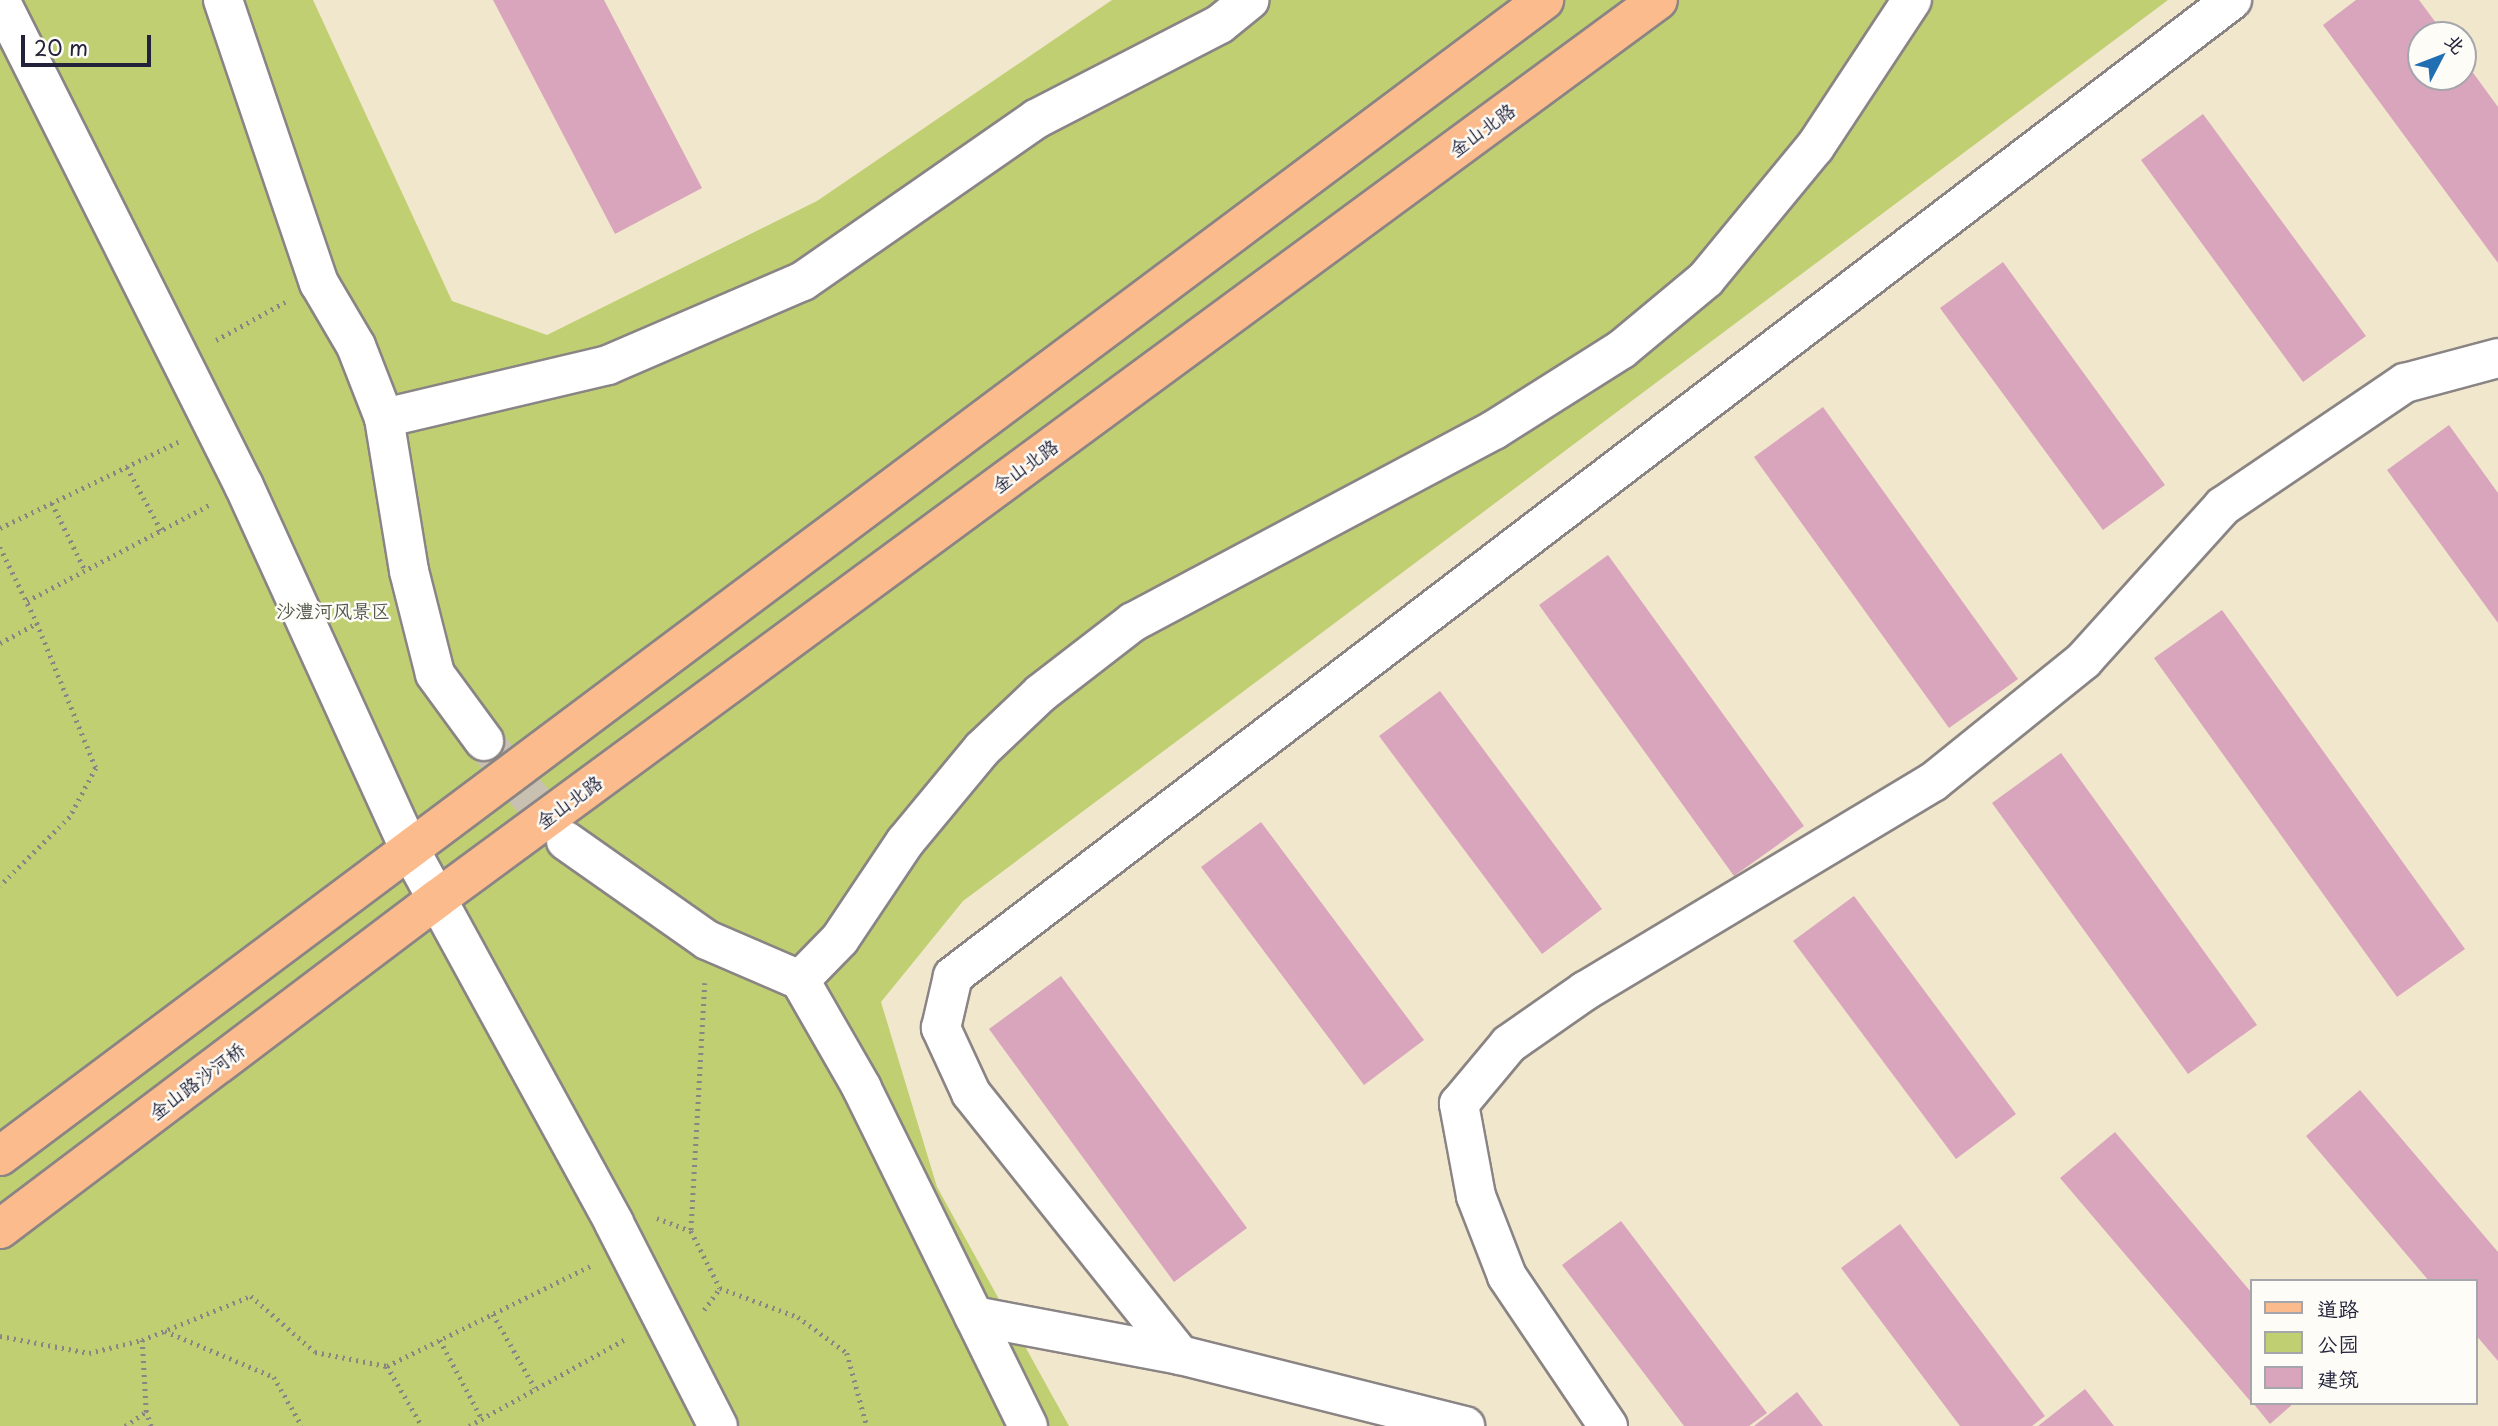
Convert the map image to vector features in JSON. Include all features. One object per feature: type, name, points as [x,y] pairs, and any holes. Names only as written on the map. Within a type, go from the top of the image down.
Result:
[{"type":"main road","points":[[0,1156],[1545,0]]},
{"type":"main road","name":"金山北路","points":[[394,933],[1658,0]]},
{"type":"main road","name":"金山路沙河桥","points":[[0,1229],[394,933]]},
{"type":"street","points":[[0,0],[244,486],[409,849],[626,1247],[718,1426]]},
{"type":"street","points":[[223,0],[319,283],[356,346],[384,418],[409,571],[436,674],[484,741]]},
{"type":"street","points":[[384,418],[608,365],[803,281],[1036,119],[1220,24],[1250,0]]},
{"type":"street","points":[[800,980],[840,939],[905,842],[982,749],[1041,693],[1133,622],[1506,422],[1622,349],[1706,279],[1815,147],[1912,0]]},
{"type":"street","points":[[1180,1355],[971,1093],[941,1028],[953,976],[2232,0]]},
{"type":"street","points":[[1608,1426],[1507,1276],[1476,1196],[1459,1104],[1509,1044],[1585,991],[1933,782],[2084,660],[2223,506],[2405,383],[2498,358]]},
{"type":"street","points":[[566,841],[707,940],[800,980],[862,1088],[1028,1426]]},
{"type":"street","points":[[974,1316],[1180,1355],[1465,1426]]},
{"type":"path","points":[[181,359],[319,283]]},
{"type":"path","points":[[0,528],[214,425]]},
{"type":"path","points":[[127,467],[161,530]]},
{"type":"path","points":[[27,601],[244,486]]},
{"type":"path","points":[[51,503],[85,570]]},
{"type":"path","points":[[0,547],[37,623],[96,768],[70,817],[0,886]]},
{"type":"path","points":[[0,643],[37,623]]},
{"type":"path","points":[[707,940],[691,1231],[720,1288],[798,1317],[847,1353],[867,1426]]},
{"type":"path","points":[[0,1336],[89,1353],[142,1340],[251,1296],[315,1352],[387,1366],[626,1247]]},
{"type":"path","points":[[493,1314],[535,1388]]},
{"type":"path","points":[[469,1426],[663,1319]]},
{"type":"path","points":[[165,1331],[274,1377],[302,1426]]},
{"type":"path","points":[[142,1340],[146,1412],[151,1426]]},
{"type":"path","points":[[440,1340],[482,1419]]},
{"type":"path","points":[[387,1366],[422,1426]]},
{"type":"path","points":[[125,1426],[146,1412]]},
{"type":"green space","name":"沙澧河风景区","points":[[0,0],[313,0],[452,301],[547,335],[817,201],[1112,0],[2168,0],[963,901],[881,1002],[937,1187],[1069,1426],[0,1426]]},
{"type":"building","points":[[493,0],[604,0],[702,188],[615,234]]},
{"type":"building","points":[[2356,0],[2419,0],[2435,21],[2407,21],[2407,91],[2477,91],[2477,78],[2498,107],[2498,263],[2323,25]]},
{"type":"building","points":[[2203,114],[2366,336],[2303,382],[2141,160]]},
{"type":"building","points":[[2003,262],[2165,485],[2103,530],[1940,308]]},
{"type":"building","points":[[1823,407],[2018,679],[1949,728],[1754,457]]},
{"type":"building","points":[[2449,425],[2498,493],[2498,623],[2387,470]]},
{"type":"building","points":[[1608,555],[1804,826],[1734,876],[1539,605]]},
{"type":"building","points":[[2222,610],[2465,949],[2397,997],[2154,658]]},
{"type":"building","points":[[1440,691],[1602,909],[1542,954],[1379,736]]},
{"type":"building","points":[[2061,753],[2257,1025],[2188,1074],[1992,803]]},
{"type":"building","points":[[1261,822],[1424,1040],[1364,1085],[1201,867]]},
{"type":"building","points":[[1854,896],[2016,1114],[1956,1159],[1793,941]]},
{"type":"building","points":[[1061,976],[1247,1228],[1174,1282],[989,1029]]},
{"type":"building","points":[[2360,1090],[2498,1252],[2498,1361],[2477,1336],[2477,1279],[2427,1279],[2306,1136]]},
{"type":"building","points":[[2115,1132],[2250,1291],[2250,1401],[2060,1178]]},
{"type":"building","points":[[1621,1221],[1767,1413],[1749,1426],[1684,1426],[1562,1265]]},
{"type":"building","points":[[1900,1224],[2045,1416],[2032,1426],[1960,1426],[1841,1268]]},
{"type":"building","points":[[2085,1389],[2114,1426],[2038,1426]]},
{"type":"building","points":[[1797,1392],[1823,1426],[1754,1426]]},
{"type":"building","points":[[2255,1405],[2292,1405],[2270,1424]]},
{"type":"tunnel","points":[[484,741],[566,841]]}]
